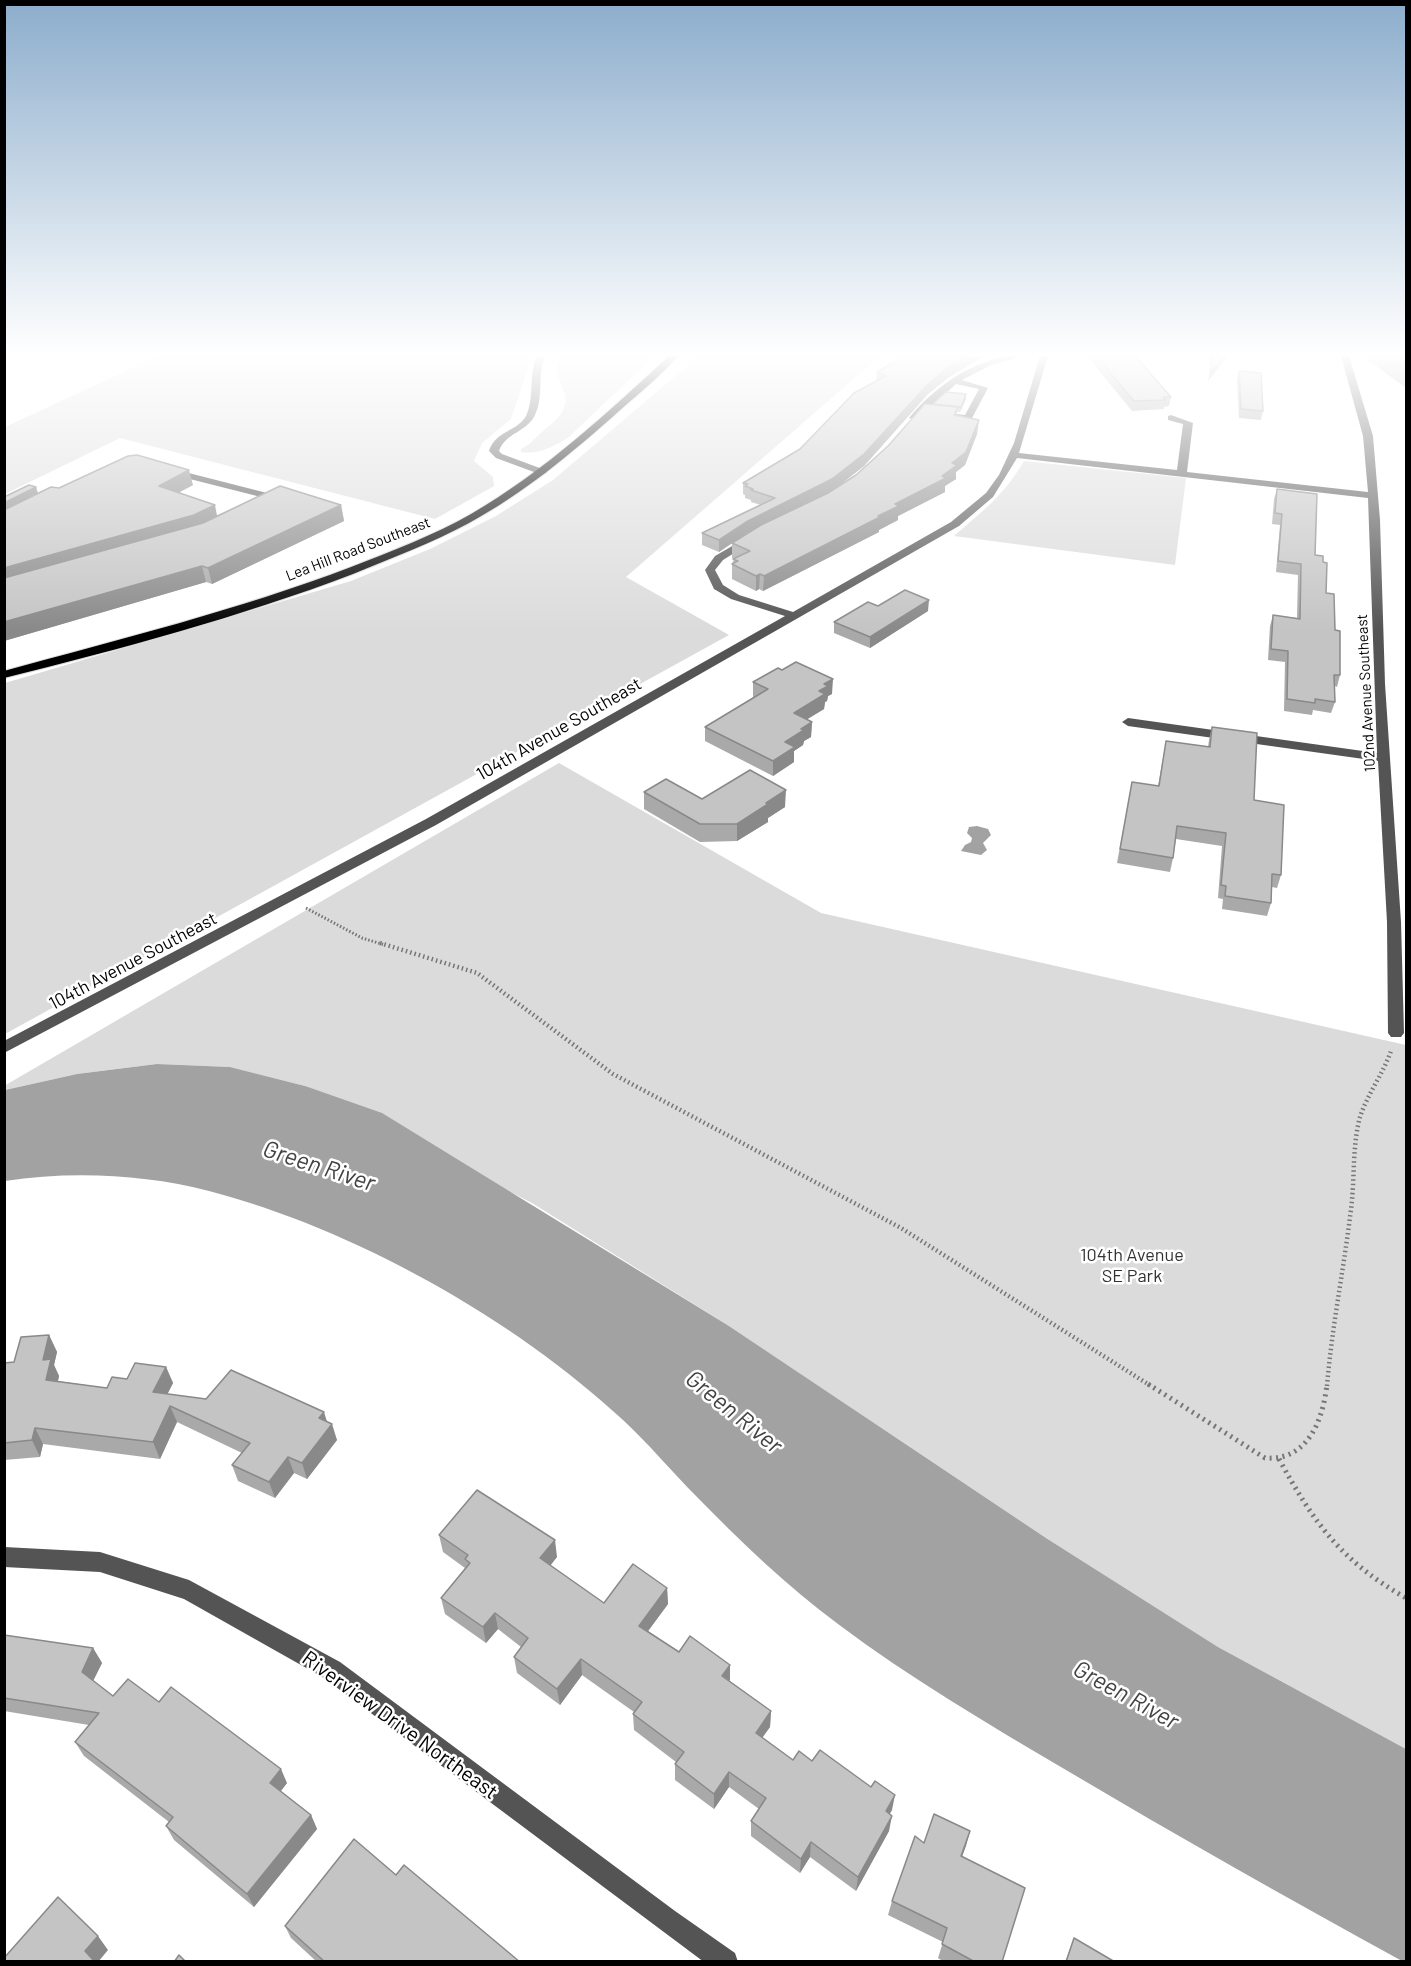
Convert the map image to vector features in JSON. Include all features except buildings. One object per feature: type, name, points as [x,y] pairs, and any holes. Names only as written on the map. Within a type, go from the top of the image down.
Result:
[{"type":"main road","name":"Lea Hill Road Southeast","points":[[4,675],[218,615],[344,574],[445,531],[475,515],[542,472],[572,448]]},
{"type":"street","points":[[495,448],[494,451],[499,456],[542,472]]},
{"type":"street","name":"104th Avenue Southeast","points":[[4,1048],[431,822],[955,524],[993,491],[1014,448]]},
{"type":"street","points":[[1182,473],[1185,448]]},
{"type":"street","name":"102nd Avenue Southeast","points":[[1369,448],[1394,922],[1396,1033]]},
{"type":"street","points":[[1012,455],[1372,495]]},
{"type":"street","points":[[157,468],[268,496],[269,503]]},
{"type":"street","points":[[758,535],[719,558],[710,570],[718,587],[735,597],[796,616]]},
{"type":"street","points":[[1128,722],[1384,758]]},
{"type":"street","name":"Riverview Drive Northeast","points":[[4,1557],[100,1563],[189,1590],[332,1670],[666,1920],[726,1962]]},
{"type":"path","points":[[288,898],[362,938],[477,974],[612,1074],[901,1228],[1265,1458],[1279,1458],[1309,1441],[1317,1429],[1325,1404],[1332,1329],[1351,1208],[1357,1131],[1361,1115],[1383,1073],[1396,1033]]},
{"type":"path","points":[[1279,1458],[1301,1500],[1326,1533],[1353,1559],[1394,1592],[1407,1598]]},
{"type":"green space","points":[[5,448],[100,448],[5,494]]},
{"type":"green space","points":[[158,448],[480,448],[474,461],[493,477],[494,486],[435,519]]},
{"type":"green space","points":[[548,448],[527,453],[521,452],[521,449]]},
{"type":"green space","points":[[591,448],[774,448],[626,577],[729,635],[5,1034],[5,683],[351,581],[430,549],[496,516],[553,480]]},
{"type":"green space","points":[[1024,461],[1186,478],[1175,565],[954,536],[1001,493]]},
{"type":"green space","name":"104th Avenue SE Park","points":[[559,763],[821,913],[1406,1045],[1406,1749],[1218,1647],[1046,1538],[729,1326],[532,1203],[305,1086],[230,1067],[157,1064],[77,1074],[5,1090],[4,1086]]},
{"type":"water","points":[[977,826],[988,829],[991,835],[983,843],[987,850],[981,855],[961,851],[971,842],[972,838],[967,833],[969,827]]},
{"type":"water","name":"Green River","points":[[157,1064],[230,1067],[305,1086],[382,1113],[729,1326],[1046,1538],[1218,1647],[1406,1749],[1406,1961],[1402,1961],[1317,1914],[1108,1795],[950,1700],[865,1644],[765,1563],[714,1514],[633,1429],[580,1382],[482,1313],[429,1282],[375,1253],[319,1228],[264,1208],[184,1185],[133,1178],[81,1175],[5,1181],[5,1090],[77,1074]]}]
